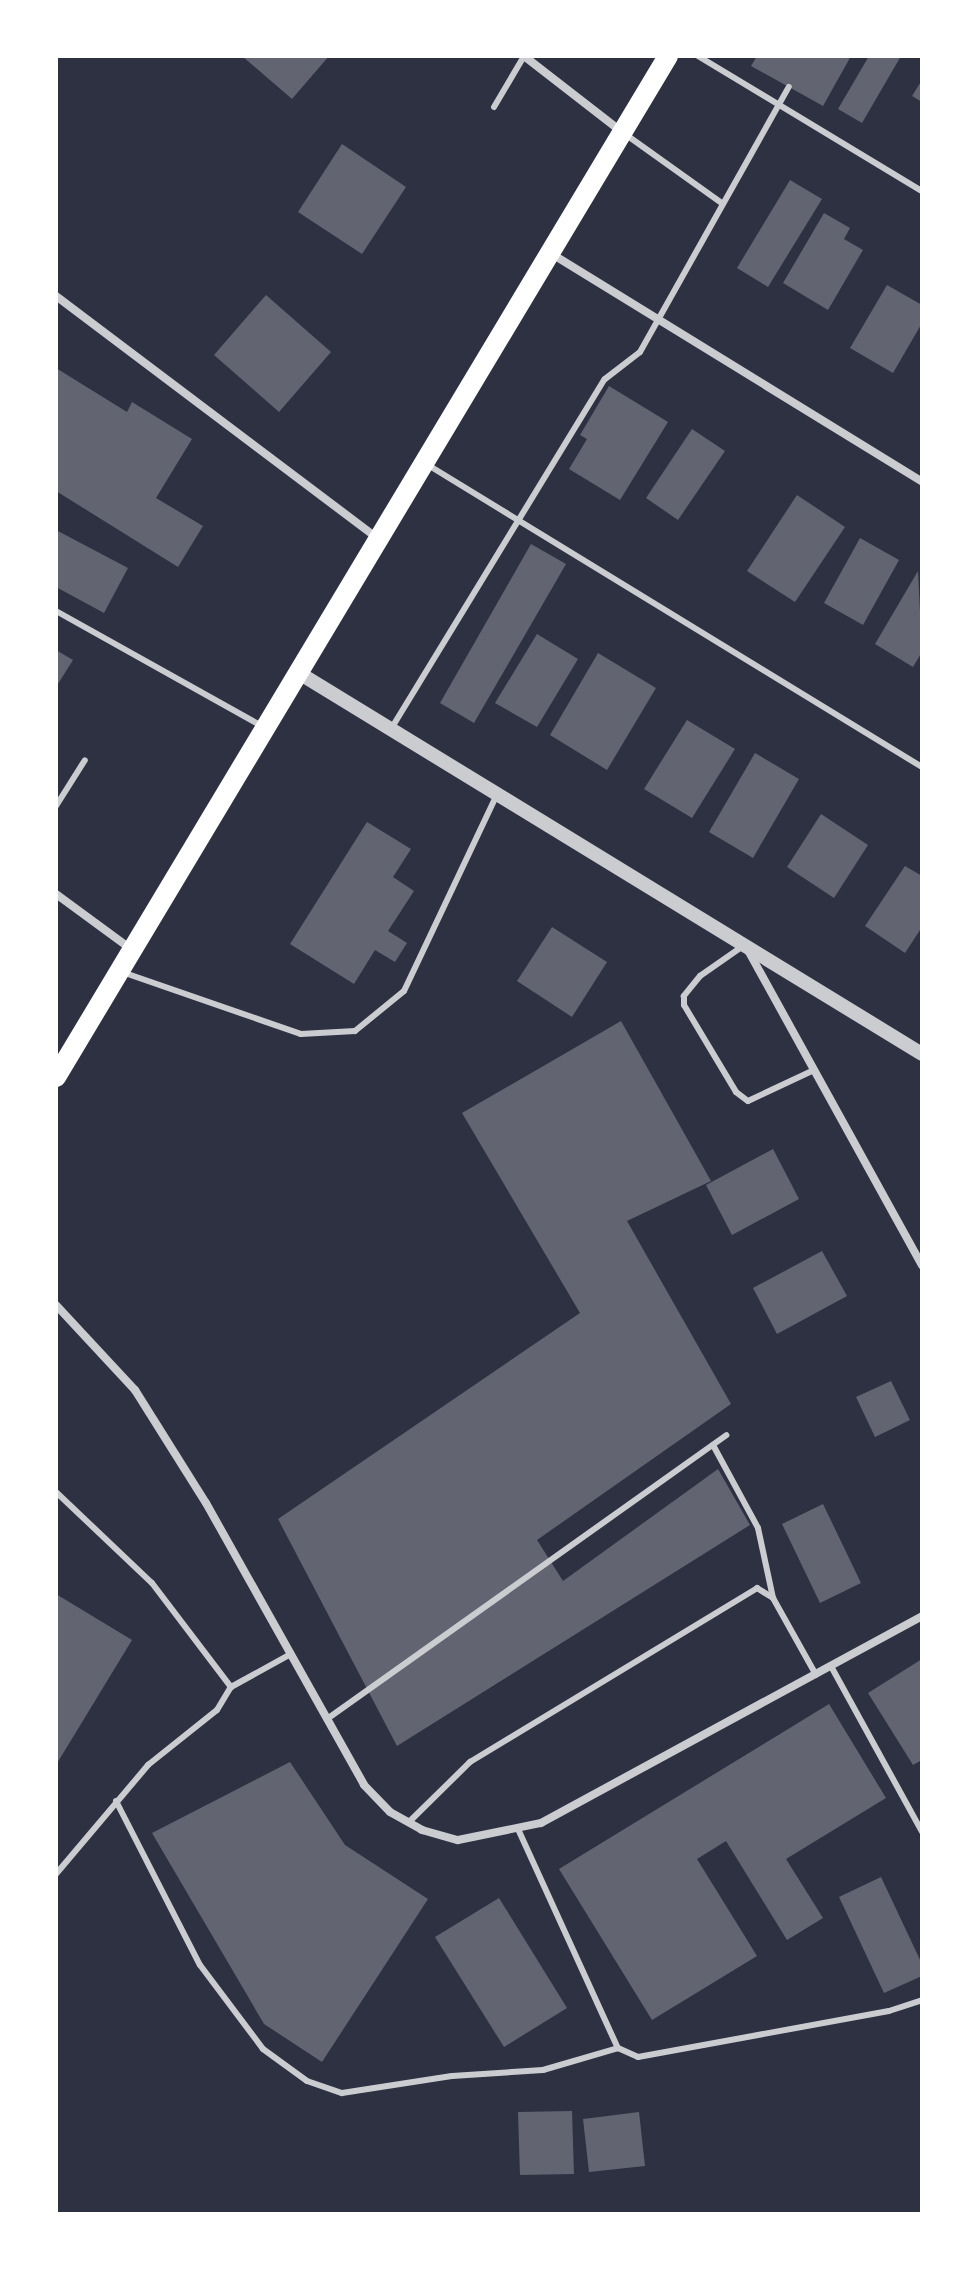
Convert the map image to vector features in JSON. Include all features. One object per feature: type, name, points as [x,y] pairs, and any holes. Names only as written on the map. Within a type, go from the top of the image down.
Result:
[{"type":"main road","points":[[56,1077],[668,56]]},
{"type":"street","points":[[524,56],[623,132]]},
{"type":"street","points":[[551,253],[922,482]]},
{"type":"street","points":[[56,296],[379,539]]},
{"type":"street","points":[[299,673],[922,1054]]},
{"type":"street","points":[[56,894],[132,950]]},
{"type":"street","points":[[745,945],[922,1265]]},
{"type":"street","points":[[56,1305],[135,1390],[206,1503],[364,1785],[409,1822],[458,1840],[518,1829],[567,1810],[832,1668],[922,1616]]},
{"type":"lane","points":[[494,107],[524,56]]},
{"type":"lane","points":[[698,56],[922,191]]},
{"type":"lane","points":[[391,729],[605,379],[637,356],[789,87]]},
{"type":"lane","points":[[623,132],[723,204]]},
{"type":"lane","points":[[425,463],[922,767]]},
{"type":"lane","points":[[56,611],[265,728]]},
{"type":"lane","points":[[56,806],[85,760]]},
{"type":"lane","points":[[119,971],[301,1034],[355,1031],[404,991],[497,794]]},
{"type":"lane","points":[[745,945],[700,976],[684,996],[684,1005],[736,1092],[748,1101],[814,1070]]},
{"type":"lane","points":[[327,1719],[726,1435]]},
{"type":"lane","points":[[713,1445],[758,1528],[773,1598],[816,1676]]},
{"type":"lane","points":[[56,1492],[152,1583],[231,1687]]},
{"type":"lane","points":[[409,1822],[470,1762],[757,1588],[773,1598]]},
{"type":"lane","points":[[56,1874],[148,1765],[217,1710],[231,1687],[291,1654]]},
{"type":"lane","points":[[832,1668],[922,1832]]},
{"type":"lane","points":[[116,1801],[200,1965],[263,2049],[307,2081],[342,2093],[452,2076],[543,2070],[618,2048],[638,2057],[889,2011],[922,2000]]},
{"type":"lane","points":[[518,1829],[618,2048]]},
{"type":"building","points":[[242,56],[329,56],[292,99]]},
{"type":"building","points":[[757,56],[851,56],[823,106],[751,66]]},
{"type":"building","points":[[869,56],[901,56],[862,123],[838,109]]},
{"type":"building","points":[[922,80],[922,102],[912,96]]},
{"type":"building","points":[[342,144],[406,187],[362,254],[298,212]]},
{"type":"building","points":[[790,180],[822,199],[768,287],[737,268]]},
{"type":"building","points":[[824,213],[850,228],[844,239],[863,250],[828,310],[783,283]]},
{"type":"building","points":[[887,285],[922,305],[922,323],[893,373],[850,348]]},
{"type":"building","points":[[266,295],[331,352],[279,412],[214,355]]},
{"type":"building","points":[[56,368],[127,412],[132,402],[192,439],[156,498],[203,526],[178,567],[56,491]]},
{"type":"building","points":[[609,386],[668,422],[620,500],[569,469],[587,439],[580,435]]},
{"type":"building","points":[[692,429],[725,451],[678,520],[646,498]]},
{"type":"building","points":[[797,495],[845,527],[795,602],[747,571]]},
{"type":"building","points":[[56,530],[128,568],[104,613],[56,587]]},
{"type":"building","points":[[860,538],[899,560],[863,625],[824,603]]},
{"type":"building","points":[[531,544],[566,564],[474,723],[440,703]]},
{"type":"building","points":[[918,571],[922,652],[913,667],[875,644]]},
{"type":"building","points":[[537,634],[578,659],[537,727],[495,703]]},
{"type":"building","points":[[56,650],[73,660],[56,687]]},
{"type":"building","points":[[598,653],[656,688],[607,770],[550,735]]},
{"type":"building","points":[[687,720],[735,749],[692,818],[644,789]]},
{"type":"building","points":[[755,753],[799,779],[753,858],[709,832]]},
{"type":"building","points":[[821,814],[868,845],[834,898],[787,867]]},
{"type":"building","points":[[367,822],[411,849],[393,877],[414,891],[388,931],[407,943],[395,962],[375,950],[354,984],[290,944]]},
{"type":"building","points":[[905,866],[922,876],[922,927],[905,953],[865,926]]},
{"type":"building","points":[[552,927],[607,962],[572,1017],[517,981]]},
{"type":"building","points":[[621,1021],[711,1181],[627,1221],[731,1404],[537,1540],[563,1581],[718,1469],[750,1525],[397,1746],[278,1519],[580,1313],[462,1113]]},
{"type":"building","points":[[773,1149],[799,1199],[732,1235],[706,1185]]},
{"type":"building","points":[[822,1251],[847,1296],[777,1334],[753,1288]]},
{"type":"building","points":[[891,1381],[910,1420],[875,1437],[856,1397]]},
{"type":"building","points":[[823,1504],[861,1583],[820,1603],[782,1524]]},
{"type":"building","points":[[56,1594],[132,1640],[56,1765]]},
{"type":"building","points":[[922,1659],[922,1760],[913,1765],[868,1693]]},
{"type":"building","points":[[829,1704],[886,1798],[786,1859],[823,1918],[787,1940],[726,1841],[697,1859],[757,1956],[652,2020],[559,1869]]},
{"type":"building","points":[[290,1762],[345,1845],[428,1899],[322,2062],[264,2024],[152,1833]]},
{"type":"building","points":[[881,1877],[922,1964],[922,1976],[884,1993],[839,1897]]},
{"type":"building","points":[[499,1898],[567,2008],[504,2047],[435,1937]]},
{"type":"building","points":[[572,2111],[574,2174],[520,2175],[518,2112]]},
{"type":"building","points":[[639,2112],[645,2166],[589,2172],[583,2119]]}]
